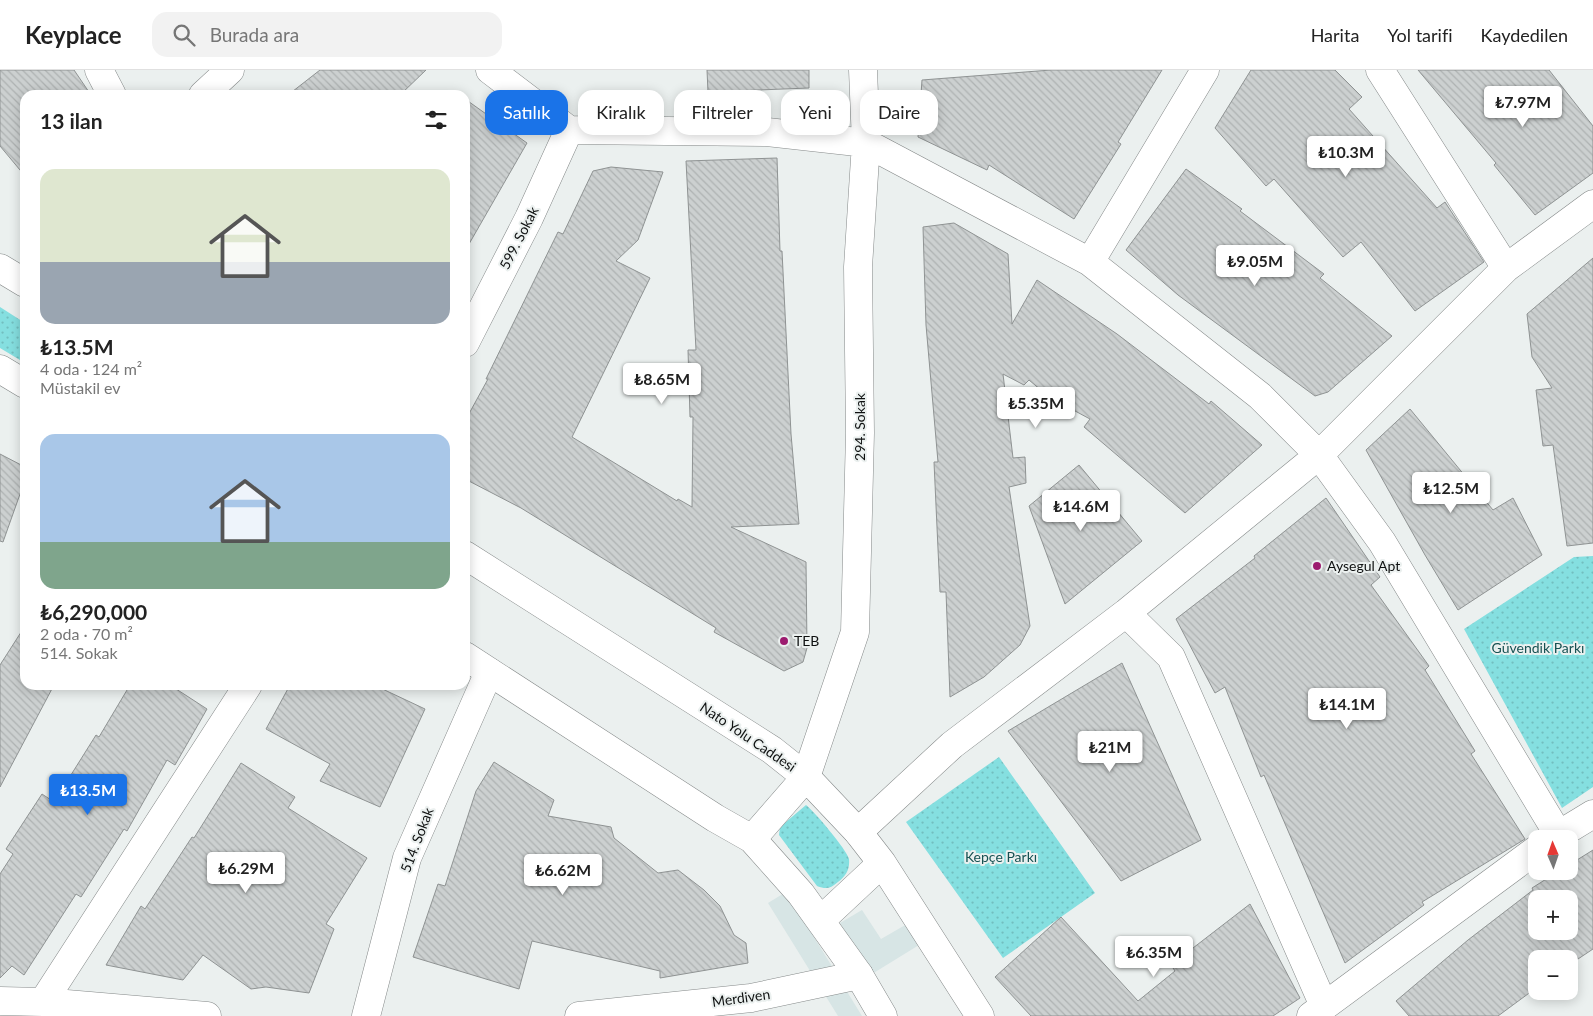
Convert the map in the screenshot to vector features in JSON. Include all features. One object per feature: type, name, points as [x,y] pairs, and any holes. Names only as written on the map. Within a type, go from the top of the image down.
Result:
[{"type":"street","points":[[98,70],[109,90]]},
{"type":"street","points":[[208,90],[230,70]]},
{"type":"street","points":[[490,70],[570,130],[767,132],[866,143],[1090,262],[1260,396],[1319,455],[1382,542],[1551,830]]},
{"type":"street","name":"294. Sokak","points":[[806,777],[855,632],[860,433],[858,267],[866,143],[863,70]]},
{"type":"street","points":[[1090,262],[1205,70]]},
{"type":"street","points":[[1380,70],[1506,268]]},
{"type":"street","name":"599. Sokak","points":[[470,334],[529,218],[570,130]]},
{"type":"street","points":[[858,832],[952,746],[1126,613],[1319,455],[1506,268],[1593,204]]},
{"type":"street","points":[[0,369],[20,381]]},
{"type":"street","name":"Nato Yolu Caddesi","points":[[470,558],[772,750],[806,777],[858,832],[882,863],[980,1016]]},
{"type":"street","points":[[1126,613],[1171,657],[1318,1011],[1528,856]]},
{"type":"street","points":[[470,659],[715,818],[752,839],[801,894],[821,920],[859,975],[883,1016]]},
{"type":"street","name":"514. Sokak","points":[[366,1016],[407,858],[489,672]]},
{"type":"street","points":[[43,1002],[245,690]]},
{"type":"street","points":[[752,839],[806,777]]},
{"type":"street","points":[[1565,830],[1593,814]]},
{"type":"street","points":[[821,920],[882,863]]},
{"type":"street","name":"Merdiven","points":[[585,1015],[751,998],[859,975]]},
{"type":"street","points":[[0,1001],[43,1002],[207,1016]]},
{"type":"shaded area","points":[[786,892],[833,968],[858,953],[840,923],[862,910],[881,939],[907,924],[985,1016],[964,1016],[919,945],[846,990],[862,1016],[838,1016],[768,903]]},
{"type":"green space","points":[[0,307],[20,320],[20,360],[0,348]]},
{"type":"green space","name":"Güvendik Parkı","points":[[1593,556],[1593,787],[1562,808],[1464,629],[1574,557]]},
{"type":"green space","name":"Kepçe Parkı","points":[[999,757],[1095,893],[1003,958],[906,822]]},
{"type":"green space","points":[[806,805],[830,831],[849,859],[849,866],[845,875],[829,888],[817,886],[779,835],[780,827]]},
{"type":"building","points":[[0,70],[74,70],[88,90],[20,90],[20,170],[0,146]]},
{"type":"building","points":[[320,70],[426,70],[405,90],[294,90]]},
{"type":"building","points":[[707,70],[809,70],[809,88],[708,90]]},
{"type":"building","points":[[1051,70],[1162,70],[1118,142],[1121,144],[1074,219],[989,165],[987,170],[918,137],[918,135],[938,135],[938,90],[921,90],[922,80]]},
{"type":"building","points":[[1251,70],[1335,70],[1362,97],[1349,109],[1437,208],[1445,202],[1484,262],[1415,311],[1361,242],[1343,257],[1274,179],[1266,186],[1215,128]]},
{"type":"building","points":[[1418,70],[1549,70],[1593,126],[1593,173],[1535,215],[1494,165],[1496,163]]},
{"type":"building","points":[[470,103],[485,113],[485,135],[516,135],[527,143],[470,242]]},
{"type":"building","points":[[777,158],[780,251],[782,251],[791,434],[799,524],[731,527],[806,562],[807,648],[803,662],[784,671],[714,632],[716,628],[521,508],[470,482],[470,412],[488,379],[486,379],[558,232],[563,234],[593,171],[611,167],[663,172],[638,240],[616,261],[650,278],[572,437],[677,501],[678,499],[692,507],[693,417],[690,417],[688,350],[696,350],[686,161]]},
{"type":"building","points":[[1186,169],[1242,209],[1240,211],[1324,274],[1320,278],[1392,336],[1328,392],[1315,396],[1178,295],[1126,250]]},
{"type":"building","points":[[954,223],[1008,254],[1012,324],[1037,280],[1117,334],[1209,404],[1211,401],[1262,445],[1185,513],[1084,427],[1090,419],[1049,397],[1029,380],[1024,385],[1003,374],[1013,458],[1025,457],[1026,483],[1009,487],[1030,626],[1020,645],[984,677],[950,697],[946,592],[940,592],[934,462],[938,462],[926,325],[923,227]]},
{"type":"building","points":[[1593,258],[1593,543],[1567,546],[1553,445],[1543,446],[1536,390],[1552,388],[1532,357],[1527,314]]},
{"type":"building","points":[[1410,409],[1493,510],[1513,498],[1542,555],[1458,610],[1366,450]]},
{"type":"building","points":[[0,454],[20,464],[20,494],[3,542],[0,541]]},
{"type":"building","points":[[1079,465],[1142,541],[1065,604],[1029,506]]},
{"type":"building","points":[[1326,498],[1380,577],[1371,585],[1429,666],[1425,670],[1475,751],[1471,754],[1525,839],[1422,902],[1424,905],[1345,963],[1264,775],[1261,777],[1225,687],[1215,693],[1176,619],[1255,558],[1254,556]]},
{"type":"building","points":[[20,634],[20,690],[51,690],[0,787],[0,665]]},
{"type":"building","points":[[1122,663],[1201,840],[1121,881],[1008,731]]},
{"type":"building","points":[[127,690],[178,690],[207,709],[175,765],[167,760],[127,831],[124,829],[81,897],[76,894],[24,975],[12,966],[0,978],[0,874],[13,854],[6,849],[42,794],[54,802],[96,735],[99,737]]},
{"type":"building","points":[[287,690],[385,690],[425,709],[380,807],[320,781],[330,764],[266,729]]},
{"type":"building","points":[[494,762],[554,800],[548,816],[611,827],[614,838],[658,873],[678,870],[704,890],[720,906],[734,935],[746,943],[748,963],[660,978],[660,971],[532,941],[519,989],[413,957],[438,884],[445,886],[476,791]]},
{"type":"building","points":[[241,763],[295,797],[288,808],[367,858],[326,924],[334,929],[309,993],[266,987],[251,989],[203,955],[183,980],[106,965],[141,906],[145,909],[192,837],[194,838]]},
{"type":"building","points":[[1593,850],[1593,949],[1578,959],[1578,950],[1528,950],[1528,994],[1498,1016],[1409,1016],[1396,1001],[1468,940],[1528,894],[1528,940],[1578,940],[1578,890],[1533,890],[1532,888],[1545,880],[1578,880],[1578,859]]},
{"type":"building","points":[[1250,904],[1300,998],[1273,1016],[1031,1016],[995,977],[1061,917],[1138,1001],[1175,971],[1171,965]]},
{"type":"place","name":"Aysegul Apt","points":[[1317,566]]},
{"type":"place","name":"TEB","points":[[784,641]]}]
